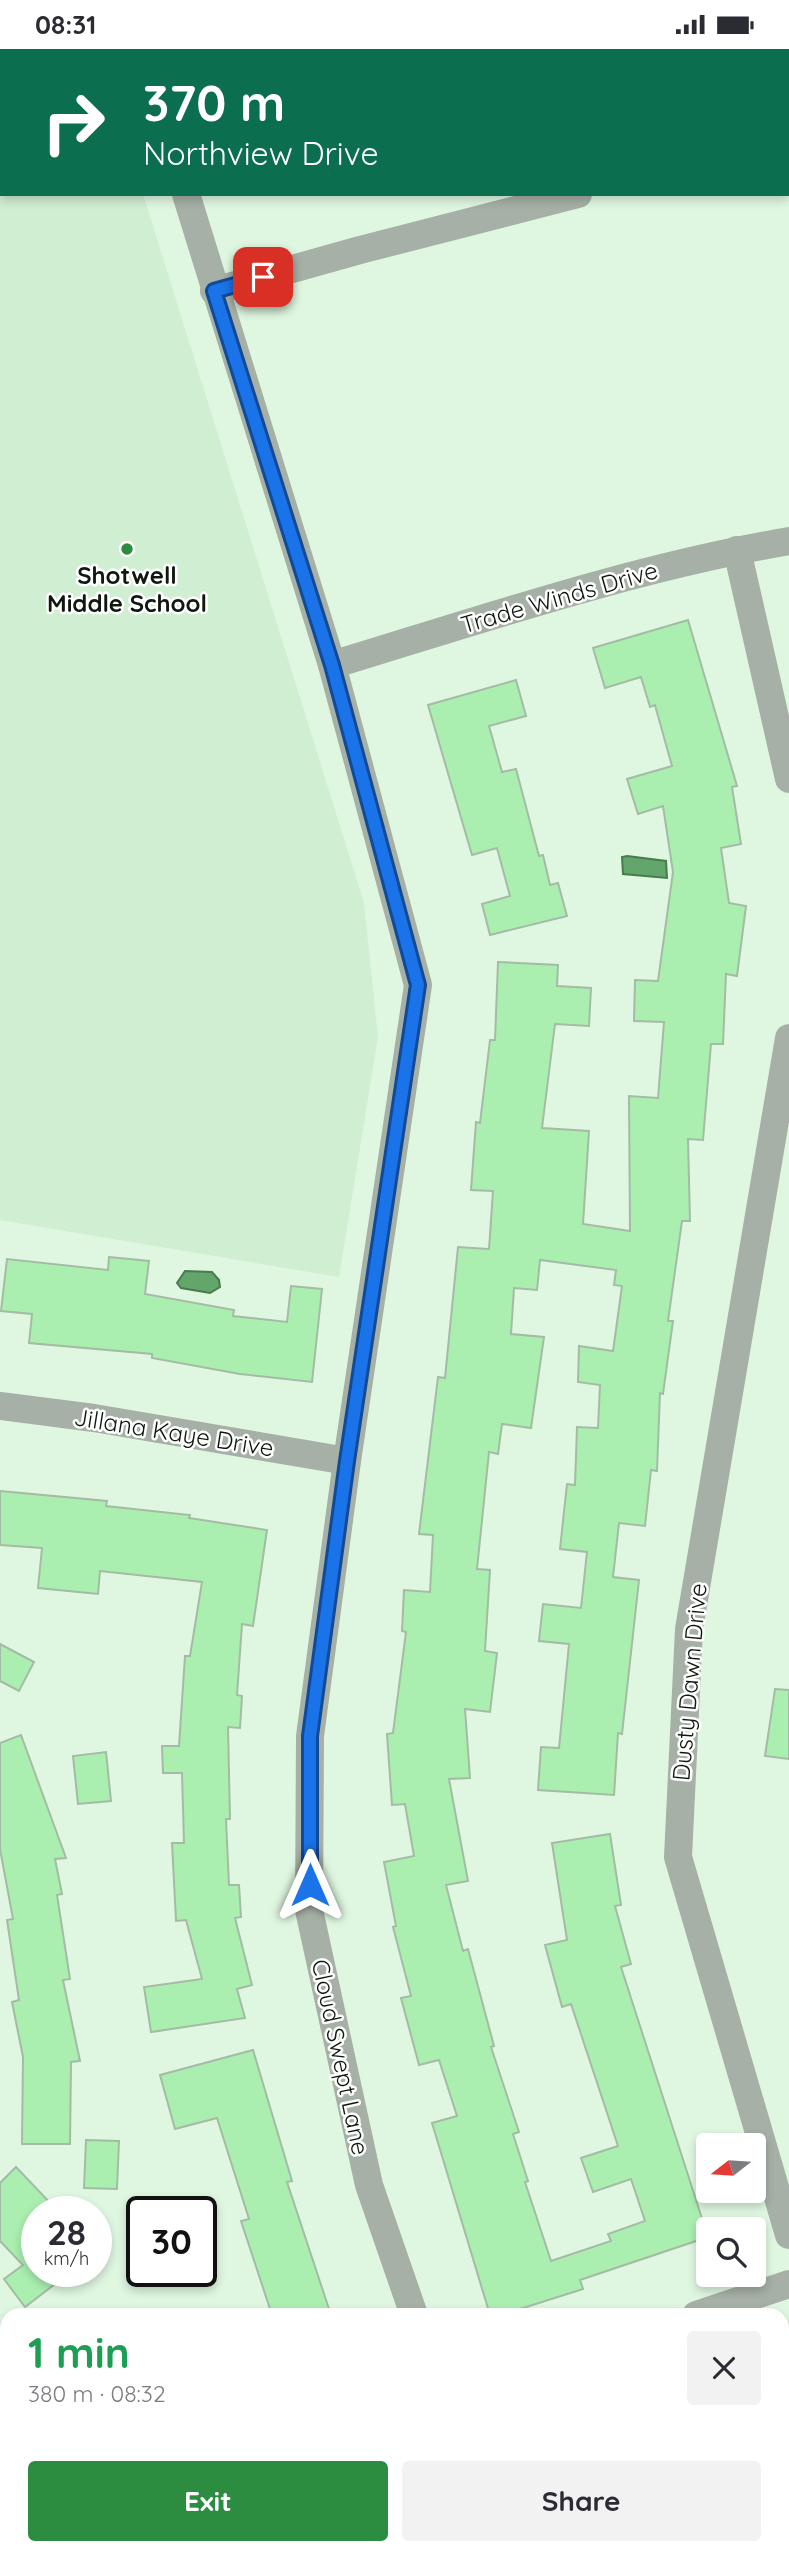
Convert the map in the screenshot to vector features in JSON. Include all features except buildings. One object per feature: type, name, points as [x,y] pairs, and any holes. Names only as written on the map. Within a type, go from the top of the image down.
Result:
[{"type":"street","name":"Cloud Swept Lane","points":[[187,196],[332,665],[418,985],[347,1461],[310,1736],[309,1910],[369,2185],[412,2308]]},
{"type":"street","points":[[214,291],[570,196]]},
{"type":"street","name":"Trade Winds Drive","points":[[332,665],[541,601],[737,550],[789,541]]},
{"type":"street","points":[[737,550],[789,779]]},
{"type":"street","name":"Dusty Dawn Drive","points":[[789,1038],[689,1629],[678,1857],[789,2235]]},
{"type":"street","name":"Jillana Kaye Drive","points":[[0,1406],[94,1418],[347,1461]]},
{"type":"street","points":[[717,2308],[789,2284]]},
{"type":"shaded area","name":"Shotwell Middle School","points":[[0,196],[144,196],[364,903],[378,1037],[339,1277],[0,1220]]},
{"type":"shaded area","points":[[622,857],[666,861],[667,878],[623,874]]},
{"type":"shaded area","points":[[185,1271],[212,1272],[219,1280],[220,1287],[210,1293],[181,1288],[177,1283]]},
{"type":"place","name":"Shotwell Middle School","points":[[127,549]]},
{"type":"route","points":[[263,277],[214,291],[332,665],[418,985],[347,1461],[310,1736],[310,1885]]}]
